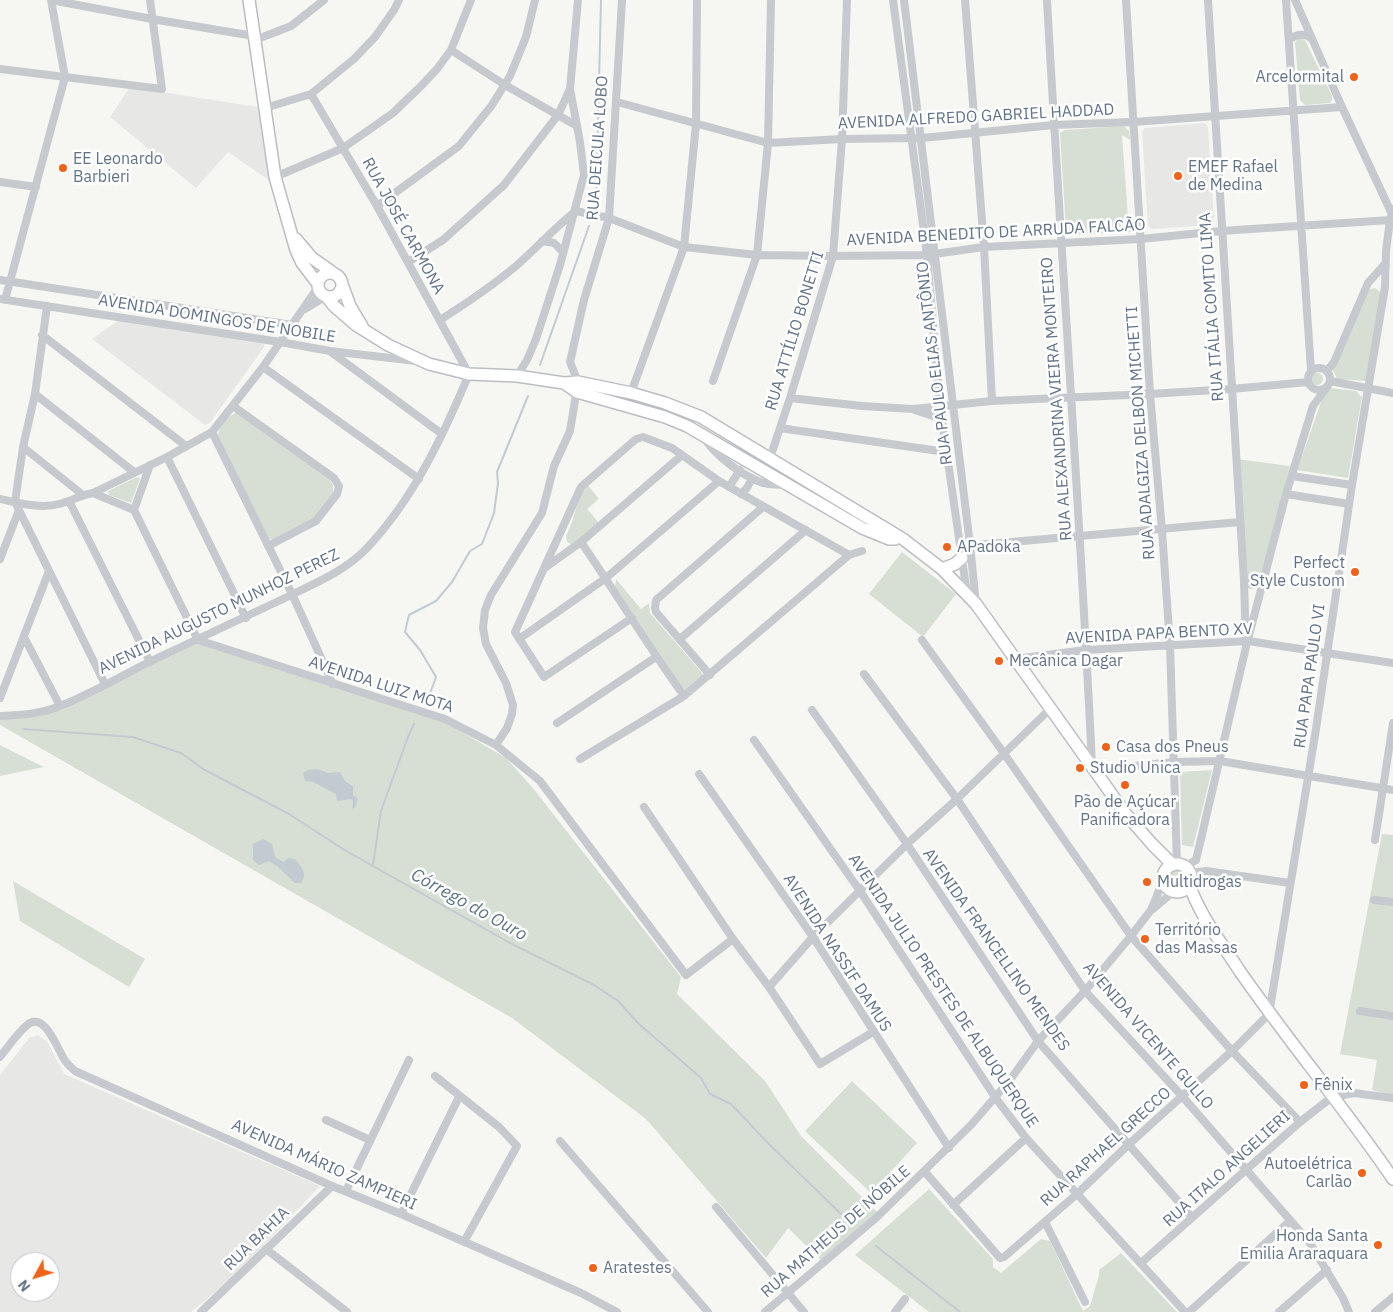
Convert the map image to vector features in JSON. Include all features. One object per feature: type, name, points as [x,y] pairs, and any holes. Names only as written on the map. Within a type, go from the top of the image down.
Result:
[{"type":"street","points":[[2,299],[9,282],[36,187],[65,76],[51,0],[254,38],[290,26],[324,0]]},
{"type":"street","points":[[0,70],[65,76],[162,89],[150,0]]},
{"type":"street","points":[[249,0],[275,178],[296,250],[302,264],[321,293],[345,316],[394,348],[430,364],[469,374],[516,376],[564,383],[665,417],[700,432],[726,454],[740,470],[756,480],[789,485]]},
{"type":"street","points":[[265,108],[311,94],[354,59],[375,37],[399,0]]},
{"type":"street","points":[[275,178],[343,148],[392,113],[421,86],[451,50],[471,0]]},
{"type":"street","points":[[377,206],[458,146],[492,104],[510,76],[526,37],[535,0]]},
{"type":"street","points":[[516,376],[527,360],[536,339],[576,211],[584,175],[570,88],[578,0]]},
{"type":"street","name":"RUA DEICULA LOBO","points":[[577,387],[570,362],[584,300],[609,218],[622,0]]},
{"type":"street","points":[[631,393],[684,247],[696,124],[697,0]]},
{"type":"street","points":[[713,381],[757,255],[768,143],[772,0]]},
{"type":"street","name":"RUA ATTÍLIO BONETTI","points":[[770,458],[833,256],[842,139],[846,0]]},
{"type":"street","name":"RUA PAULO ELIAS ANTÔNIO","points":[[893,0],[911,138],[931,254],[953,404],[976,604]]},
{"type":"street","name":"RUA PAULO ELIAS ANTÔNIO","points":[[904,0],[922,138],[940,406],[967,594]]},
{"type":"street","points":[[965,0],[984,247],[992,401]]},
{"type":"street","name":"RUA ALEXANDRINA VIEIRA MONTEIRO","points":[[1047,0],[1060,243],[1080,535],[1093,768]]},
{"type":"street","name":"RUA ADALGIZA DELBON MICHETTI","points":[[1126,0],[1150,394],[1170,645],[1178,865]]},
{"type":"street","name":"RUA ITÁLIA COMITO LIMA","points":[[1208,0],[1244,581],[1246,643]]},
{"type":"street","points":[[1286,0],[1311,370],[1308,375],[1314,406]]},
{"type":"street","points":[[1295,0],[1391,214]]},
{"type":"street","points":[[1290,39],[1298,35],[1311,38]]},
{"type":"street","points":[[451,50],[504,85],[577,126]]},
{"type":"street","points":[[408,262],[443,240],[504,185],[558,115],[570,88]]},
{"type":"street","name":"RUA JOSÉ CARMONA","points":[[311,94],[377,206],[469,374]]},
{"type":"street","name":"AVENIDA ALFREDO GABRIEL HADDAD","points":[[617,102],[768,143],[842,139],[922,138],[1054,125],[1133,122],[1342,107]]},
{"type":"street","points":[[0,182],[36,187]]},
{"type":"street","points":[[440,320],[481,294],[517,265],[556,226],[576,211]]},
{"type":"street","name":"AVENIDA BENEDITO DE ARRUDA FALCÃO","points":[[576,211],[609,218],[684,247],[757,255],[833,256],[931,254],[984,247],[1142,239],[1221,231],[1302,226],[1391,214]]},
{"type":"street","name":"RUA PAPA PAULO VI","points":[[1269,1014],[1385,287],[1385,264],[1390,252],[1391,214]]},
{"type":"street","points":[[290,230],[304,250],[342,279],[350,306],[366,331]]},
{"type":"street","points":[[542,242],[554,243],[562,251]]},
{"type":"street","points":[[1151,910],[1166,870],[1196,860],[1246,643],[1264,582],[1286,494],[1314,406],[1328,384],[1327,371],[1334,362],[1368,283],[1385,264]]},
{"type":"street","points":[[0,499],[31,505],[51,506],[93,493],[167,457],[212,432],[263,367],[303,310],[318,286],[321,277],[332,272]]},
{"type":"street","name":"AVENIDA DOMINGOS DE NOBILE","points":[[0,280],[292,325]]},
{"type":"street","points":[[303,310],[326,297],[339,294],[343,287]]},
{"type":"street","points":[[110,315],[112,297]]},
{"type":"street","name":"AVENIDA DOMINGOS DE NOBILE","points":[[2,299],[330,351],[430,364]]},
{"type":"street","points":[[47,306],[35,394],[23,447],[15,502],[105,684]]},
{"type":"street","points":[[42,336],[186,446]]},
{"type":"street","points":[[330,351],[442,434]]},
{"type":"street","points":[[263,367],[418,479]]},
{"type":"street","points":[[1311,370],[1318,367],[1327,371]]},
{"type":"street","name":"AVENIDA AUGUSTO MUNHOZ PEREZ","points":[[0,716],[33,713],[60,706],[246,618],[346,566],[365,550],[397,511],[418,479],[442,434],[469,374]]},
{"type":"street","points":[[790,398],[862,406],[913,409],[992,401],[1309,384],[1317,390],[1328,384],[1393,393]]},
{"type":"street","points":[[577,387],[631,393],[665,403],[701,417],[903,540],[942,569],[976,604],[1125,813],[1152,844],[1190,873],[1194,898],[1205,919],[1269,1014],[1332,1096],[1388,1163],[1393,1179]]},
{"type":"street","points":[[496,745],[512,714],[513,705],[506,684],[486,644],[483,628],[485,610],[491,595],[542,513],[554,466],[570,431],[577,387]]},
{"type":"street","points":[[35,394],[134,472]]},
{"type":"street","points":[[233,406],[334,478],[339,486],[338,494],[316,521],[268,546]]},
{"type":"street","points":[[913,409],[942,419]]},
{"type":"street","points":[[780,428],[946,452]]},
{"type":"street","points":[[212,432],[292,594],[333,684]]},
{"type":"street","points":[[632,618],[544,676],[515,632],[581,486],[636,439],[642,437],[672,448],[719,482],[850,555]]},
{"type":"street","points":[[726,454],[735,437]]},
{"type":"street","points":[[23,447],[83,495]]},
{"type":"street","points":[[726,454],[766,471],[862,528],[889,539],[903,540]]},
{"type":"street","points":[[546,567],[581,542],[682,455]]},
{"type":"street","points":[[167,457],[246,618]]},
{"type":"street","points":[[741,494],[766,471],[770,458]]},
{"type":"street","points":[[134,510],[150,465]]},
{"type":"street","points":[[729,487],[740,470]]},
{"type":"street","points":[[1292,476],[1352,485]]},
{"type":"street","points":[[519,639],[606,578],[719,482]]},
{"type":"street","points":[[93,493],[134,510],[198,640]]},
{"type":"street","points":[[1286,494],[1349,504]]},
{"type":"street","points":[[70,500],[150,662]]},
{"type":"street","points":[[710,675],[656,612],[654,608],[656,600],[763,507]]},
{"type":"street","points":[[0,558],[19,510]]},
{"type":"street","points":[[942,569],[955,564],[962,552],[970,545],[1240,522]]},
{"type":"street","points":[[680,639],[806,530]]},
{"type":"street","points":[[558,540],[570,550]]},
{"type":"street","points":[[581,542],[656,657],[684,696]]},
{"type":"street","points":[[580,759],[684,696],[850,555],[862,551]]},
{"type":"street","points":[[0,698],[49,571]]},
{"type":"street","points":[[1244,581],[1252,585],[1264,582]]},
{"type":"street","points":[[24,637],[60,706]]},
{"type":"street","name":"AVENIDA LUIZ MOTA","points":[[198,640],[445,719],[496,745],[540,781],[686,975],[733,939]]},
{"type":"street","points":[[922,640],[1004,752],[1132,936],[1232,1051],[1300,1122]]},
{"type":"street","name":"AVENIDA PAPA BENTO XV","points":[[1015,659],[1086,650],[1246,643],[1393,663]]},
{"type":"street","points":[[557,723],[656,657]]},
{"type":"street","name":"AVENIDA VICENTE GULLO","points":[[864,674],[957,799],[1085,991],[1182,1096],[1310,1243],[1343,1298],[1349,1312]]},
{"type":"street","points":[[769,987],[813,937],[907,844],[957,799],[1050,709]]},
{"type":"street","name":"AVENIDA FRANCELLINO MENDES","points":[[812,710],[907,844],[1038,1041],[1192,1217]]},
{"type":"street","points":[[1375,840],[1393,723]]},
{"type":"street","name":"AVENIDA JULIO PRESTES DE ALBUQUERQUE","points":[[754,740],[860,892],[995,1097],[1026,1138],[1187,1312]]},
{"type":"street","points":[[1093,768],[1174,762],[1220,761],[1393,790]]},
{"type":"street","name":"AVENIDA NASSIF DAMUS","points":[[699,774],[813,937],[949,1148]]},
{"type":"street","points":[[644,807],[820,1064],[873,1032]]},
{"type":"street","points":[[1152,844],[1162,866],[1167,888],[1188,901],[1205,919]]},
{"type":"street","points":[[1151,910],[1175,892],[1184,890],[1198,872],[1206,871],[1290,883]]},
{"type":"street","points":[[1374,900],[1393,902]]},
{"type":"street","name":"RUA MATHEUS DE NÓBILE","points":[[765,1312],[876,1218],[949,1148],[995,1097],[1038,1041],[1085,991],[1132,936],[1151,910]]},
{"type":"street","points":[[1360,1011],[1393,1016]]},
{"type":"street","name":"RUA RAPHAEL GRECCO","points":[[953,1205],[1000,1258],[1004,1257],[1077,1194],[1232,1051],[1269,1014]]},
{"type":"street","name":"AVENIDA MÁRIO ZAMPIERI","points":[[0,1056],[26,1026],[32,1022],[39,1022],[47,1028],[63,1059],[75,1071],[332,1186],[401,1214],[581,1293],[616,1312]]},
{"type":"street","points":[[346,1191],[409,1060]]},
{"type":"street","points":[[435,1076],[499,1127],[517,1146],[464,1242]]},
{"type":"street","points":[[1332,1096],[1354,1094],[1393,1098]]},
{"type":"street","name":"RUA ITALO ANGELIERI","points":[[1141,1264],[1300,1122],[1332,1096]]},
{"type":"street","points":[[401,1214],[459,1097]]},
{"type":"street","points":[[326,1120],[370,1140]]},
{"type":"street","points":[[925,1172],[953,1205],[1026,1138]]},
{"type":"street","points":[[560,1141],[708,1312]]},
{"type":"street","name":"RUA BAHIA","points":[[202,1312],[332,1186]]},
{"type":"street","points":[[716,1207],[804,1312]]},
{"type":"street","points":[[1187,1312],[1290,1221]]},
{"type":"street","points":[[1045,1222],[1085,1302]]},
{"type":"street","points":[[266,1249],[347,1312]]},
{"type":"street","points":[[1279,1312],[1327,1270]]},
{"type":"street","points":[[1375,1312],[1393,1297]]},
{"type":"street","points":[[895,1312],[906,1299]]},
{"type":"shaded area","points":[[1299,38],[1305,40],[1332,96],[1330,103],[1305,105],[1300,100],[1295,42]]},
{"type":"shaded area","points":[[130,87],[258,107],[269,180],[228,152],[196,188],[110,117]]},
{"type":"shaded area","name":"EMEF Rafael de Medina","points":[[1205,123],[1208,127],[1214,222],[1211,225],[1153,229],[1148,226],[1142,131],[1145,128]]},
{"type":"shaded area","points":[[1124,126],[1129,131],[1130,140],[1122,135],[1128,218],[1135,224],[1136,229],[1132,232],[1070,235],[1066,230],[1060,133],[1065,130]]},
{"type":"shaded area","points":[[1375,288],[1381,293],[1366,381],[1337,379],[1333,370],[1367,290]]},
{"type":"shaded area","points":[[119,320],[262,342],[264,347],[210,423],[205,425],[92,339]]},
{"type":"shaded area","points":[[1315,373],[1319,373],[1323,379],[1319,385],[1315,385],[1311,381],[1311,377]]},
{"type":"shaded area","points":[[1330,388],[1356,391],[1362,397],[1348,478],[1297,470],[1324,394]]},
{"type":"shaded area","points":[[237,413],[329,479],[333,485],[333,493],[312,520],[272,540],[266,537],[218,436],[224,422],[230,416]]},
{"type":"shaded area","points":[[1237,459],[1290,466],[1261,578],[1254,581],[1247,579]]},
{"type":"shaded area","points":[[137,477],[140,479],[131,503],[109,495],[108,491]]},
{"type":"shaded area","points":[[586,483],[599,499],[587,509],[600,524],[573,545],[567,542],[566,536],[582,488]]},
{"type":"shaded area","points":[[902,552],[956,594],[923,637],[869,594]]},
{"type":"shaded area","points":[[616,579],[641,609],[649,603],[650,613],[704,677],[686,690],[681,687],[615,586]]},
{"type":"shaded area","points":[[198,640],[445,722],[506,758],[532,787],[681,977],[677,994],[765,1081],[801,1136],[878,1213],[822,1261],[788,1228],[766,1258],[646,1119],[512,1018],[0,725],[0,719],[62,710],[106,684]]},
{"type":"shaded area","points":[[0,745],[44,767],[0,776]]},
{"type":"shaded area","points":[[317,769],[328,773],[340,772],[345,781],[353,786],[353,795],[358,799],[356,806],[352,809],[353,801],[351,799],[337,801],[336,794],[313,782],[305,781],[303,773],[308,770]]},
{"type":"shaded area","points":[[1212,770],[1193,847],[1182,845],[1180,772]]},
{"type":"shaded area","points":[[1382,834],[1393,835],[1393,1095],[1372,1090],[1377,1060],[1340,1054]]},
{"type":"shaded area","points":[[263,839],[272,844],[275,857],[284,862],[288,858],[295,859],[304,873],[301,883],[295,883],[269,861],[259,865],[253,860],[253,844]]},
{"type":"shaded area","points":[[1177,869],[1184,872],[1187,879],[1184,886],[1177,889],[1170,886],[1167,879],[1170,872]]},
{"type":"shaded area","points":[[13,881],[145,959],[129,987],[20,921]]},
{"type":"shaded area","points":[[38,1035],[47,1041],[64,1074],[320,1186],[237,1274],[191,1312],[0,1312],[0,1075],[29,1038]]},
{"type":"shaded area","points":[[852,1081],[917,1143],[871,1193],[805,1131]]},
{"type":"shaded area","points":[[929,1189],[993,1259],[993,1267],[1001,1273],[1041,1239],[1050,1241],[1083,1311],[1090,1306],[1099,1270],[1121,1253],[1177,1312],[929,1312],[855,1255]]},
{"type":"waterway","points":[[596,204],[601,0]]},
{"type":"waterway","points":[[540,365],[589,226]]},
{"type":"waterway","points":[[427,702],[436,677],[420,650],[405,632],[409,615],[436,601],[452,582],[470,551],[482,544],[494,513],[498,483],[497,472],[528,396]]},
{"type":"waterway","points":[[373,865],[381,811],[414,724]]},
{"type":"waterway","name":"Córrego do Ouro","points":[[23,729],[133,737],[181,753],[203,769],[289,814],[346,851],[512,944],[594,985],[618,1001],[639,1024],[701,1078],[710,1094],[731,1104],[841,1214]]},
{"type":"waterway","name":"Córrego do Ouro","points":[[876,1246],[960,1312]]},
{"type":"place","name":"Arcelormital","points":[[1354,77]]},
{"type":"place","name":"EE Leonardo Barbieri","points":[[63,168]]},
{"type":"place","name":"EMEF Rafael de Medina","points":[[1178,176]]},
{"type":"place","name":"APadoka","points":[[947,547]]},
{"type":"place","name":"Perfect Style Custom","points":[[1355,572]]},
{"type":"place","name":"Mecânica Dagar","points":[[999,661]]},
{"type":"place","name":"Casa dos Pneus","points":[[1106,747]]},
{"type":"place","name":"Studio Unica","points":[[1080,768]]},
{"type":"place","name":"Pão de Açúcar Panificadora","points":[[1125,785]]},
{"type":"place","name":"Multidrogas","points":[[1147,882]]},
{"type":"place","name":"Território das Massas","points":[[1145,939]]},
{"type":"place","name":"Fênix","points":[[1304,1085]]},
{"type":"place","name":"Autoelétrica Carlão","points":[[1362,1173]]},
{"type":"place","name":"Honda Santa Emilia Araraquara","points":[[1378,1245]]},
{"type":"place","name":"Aratestes","points":[[593,1268]]}]
